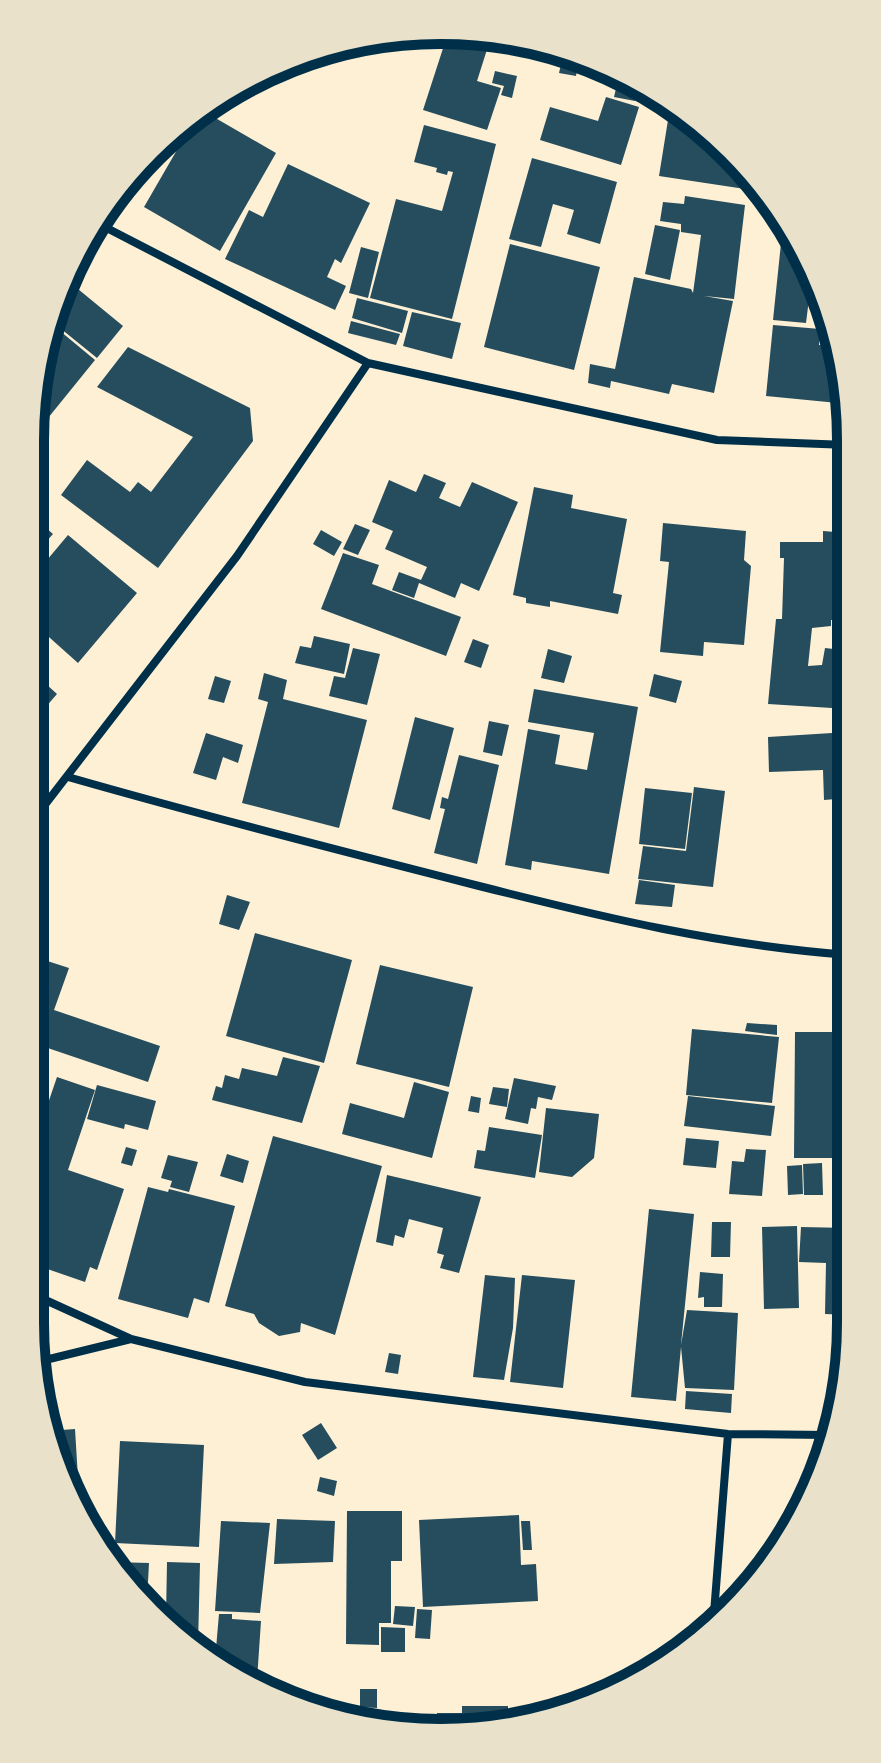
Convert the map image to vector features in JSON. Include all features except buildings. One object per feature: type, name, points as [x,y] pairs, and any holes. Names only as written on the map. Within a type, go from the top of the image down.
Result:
[{"type":"street","points":[[106,228],[368,363],[717,440],[837,445]]},
{"type":"street","points":[[44,807],[237,556],[368,363]]},
{"type":"street","points":[[68,777],[281,837],[635,926],[762,949],[837,954]]},
{"type":"street","points":[[44,1299],[131,1339],[305,1382],[728,1434],[820,1435]]},
{"type":"street","points":[[46,1360],[131,1339]]},
{"type":"street","points":[[714,1609],[728,1434]]}]
